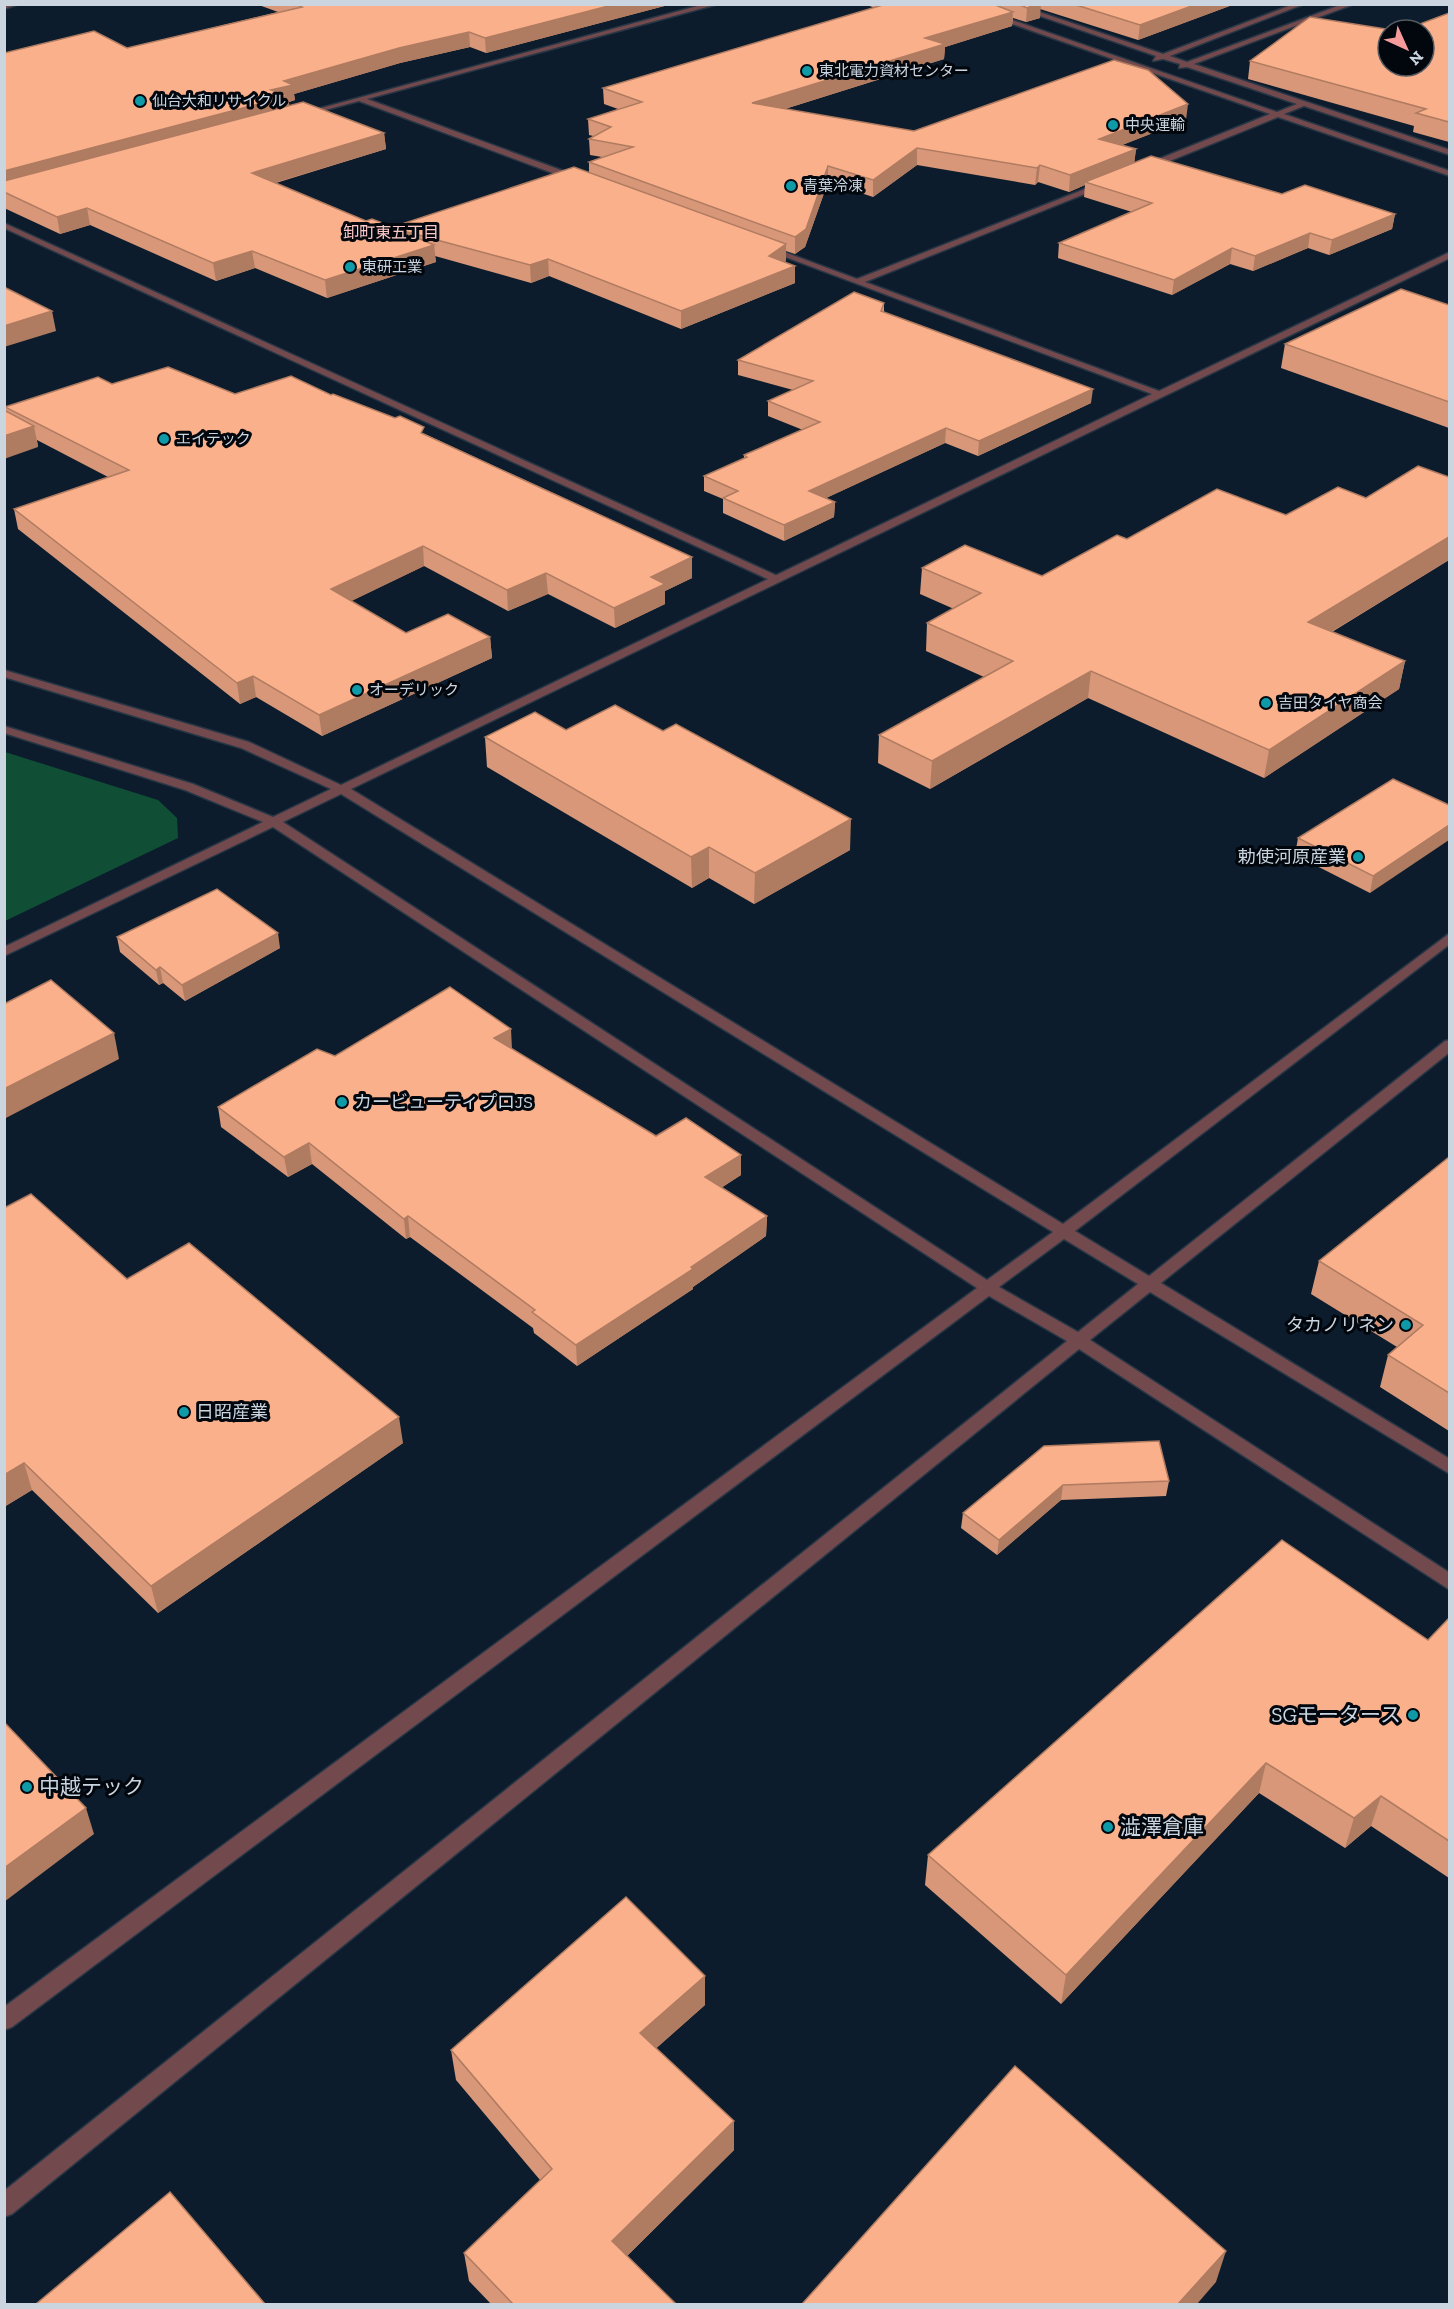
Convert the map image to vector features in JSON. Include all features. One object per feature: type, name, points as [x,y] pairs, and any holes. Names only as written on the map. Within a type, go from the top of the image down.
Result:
[{"type":"street","points":[[4,7],[14,4]]},
{"type":"street","points":[[291,118],[715,4]]},
{"type":"street","points":[[958,4],[1449,174]]},
{"type":"street","points":[[1008,4],[1449,153]]},
{"type":"street","points":[[1144,69],[1159,56],[1301,4]]},
{"type":"street","points":[[1144,69],[1186,65],[1351,4]]},
{"type":"street","points":[[360,99],[581,181]]},
{"type":"street","points":[[1141,169],[1303,104]]},
{"type":"street","points":[[857,282],[1108,182]]},
{"type":"street","points":[[4,225],[776,579]]},
{"type":"street","points":[[758,246],[1162,395]]},
{"type":"street","points":[[4,952],[1162,395],[1449,254]]},
{"type":"street","points":[[4,673],[245,745],[343,790],[1449,1468]]},
{"type":"street","points":[[4,729],[189,787],[275,823],[988,1288],[1078,1340],[1449,1583]]},
{"type":"street","points":[[4,2020],[1064,1232],[1449,937]]},
{"type":"street","points":[[4,2206],[1078,1340],[1449,1044]]},
{"type":"green space","points":[[5,752],[158,800],[177,818],[178,838],[5,921]]},
{"type":"building","points":[[295,4],[616,4],[485,38],[469,32],[399,48],[284,81],[293,85],[271,90],[288,96],[4,171],[4,53],[94,31],[127,48],[302,7]]},
{"type":"building","points":[[886,4],[993,4],[1013,12],[925,38],[945,44],[752,103],[914,131],[1114,60],[1148,70],[1188,104],[1099,139],[1136,149],[1070,175],[1040,165],[1037,168],[917,148],[873,180],[828,166],[806,229],[795,237],[589,162],[633,147],[589,139],[611,127],[588,119],[642,102],[603,88]]},
{"type":"building","points":[[1018,4],[1037,4],[1027,8]]},
{"type":"building","points":[[1073,4],[1197,4],[1140,25]]},
{"type":"building","points":[[1449,13],[1449,122],[1416,113],[1426,109],[1250,61],[1310,17],[1376,27],[1376,78],[1436,78],[1436,18]]},
{"type":"building","points":[[303,102],[384,133],[252,173],[366,221],[372,219],[393,227],[574,167],[786,244],[769,256],[795,266],[681,311],[548,259],[530,265],[396,229],[434,245],[325,280],[252,251],[213,263],[87,208],[57,217],[4,192],[4,181]]},
{"type":"building","points":[[1151,156],[1282,194],[1305,185],[1395,214],[1332,240],[1310,233],[1255,256],[1232,248],[1174,280],[1059,243],[1152,203],[1085,182]]},
{"type":"building","points":[[4,287],[52,311],[4,326]]},
{"type":"building","points":[[1401,289],[1449,305],[1449,402],[1285,344]]},
{"type":"building","points":[[854,292],[884,303],[881,311],[1093,389],[979,441],[946,428],[809,491],[835,502],[784,525],[723,498],[738,491],[704,476],[747,457],[744,455],[820,422],[768,401],[813,381],[738,360]]},
{"type":"building","points":[[168,367],[235,394],[291,376],[331,395],[395,418],[400,416],[424,427],[421,433],[692,557],[651,577],[665,584],[614,608],[546,573],[507,590],[423,546],[331,589],[406,633],[448,614],[490,637],[319,715],[253,676],[237,683],[14,509],[129,470],[5,407],[98,377],[112,384]]},
{"type":"building","points":[[4,410],[34,426],[4,436]]},
{"type":"building","points":[[1418,466],[1449,477],[1449,537],[1308,622],[1405,661],[1269,750],[1091,671],[932,761],[879,735],[1013,661],[927,623],[981,593],[922,568],[965,545],[1042,576],[1117,535],[1127,539],[1217,489],[1286,515],[1338,487],[1366,498]]},
{"type":"building","points":[[615,705],[663,731],[676,724],[851,819],[755,873],[709,847],[691,857],[485,737],[535,712],[566,730]]},
{"type":"building","points":[[1393,779],[1449,805],[1449,825],[1373,876],[1298,838]]},
{"type":"building","points":[[217,889],[278,933],[182,985],[160,967],[156,970],[117,937]]},
{"type":"building","points":[[51,980],[114,1033],[4,1089],[4,1004]]},
{"type":"building","points":[[450,987],[511,1029],[494,1038],[656,1136],[686,1118],[741,1155],[705,1177],[767,1216],[691,1267],[693,1269],[576,1345],[532,1312],[535,1310],[408,1216],[404,1219],[309,1143],[284,1157],[218,1107],[317,1049],[335,1056]]},
{"type":"building","name":"タカノリネン","points":[[1449,1157],[1449,1393],[1388,1355],[1423,1325],[1319,1261]]},
{"type":"building","name":"日昭産業","points":[[31,1194],[127,1279],[189,1243],[399,1417],[151,1586],[24,1463],[4,1475],[4,1208]]},
{"type":"building","points":[[1159,1441],[1169,1481],[1063,1485],[999,1540],[963,1513],[1044,1446]]},
{"type":"building","name":"澁澤倉庫","points":[[1282,1540],[1428,1640],[1449,1620],[1449,1841],[1381,1796],[1354,1818],[1266,1763],[1066,1975],[928,1855]]},
{"type":"building","name":"中越テック","points":[[4,1722],[86,1808],[4,1868]]},
{"type":"building","points":[[626,1897],[705,1976],[640,2033],[734,2121],[612,2241],[676,2304],[513,2304],[464,2253],[552,2169],[451,2050]]},
{"type":"building","points":[[1015,2066],[1226,2251],[1178,2304],[802,2304]]},
{"type":"building","points":[[170,2192],[265,2304],[36,2304]]},
{"type":"place","name":"東北電力資材センター","points":[[807,71]]},
{"type":"place","name":"仙台大和リサイクル","points":[[140,101]]},
{"type":"place","name":"中央運輸","points":[[1113,125]]},
{"type":"place","name":"青葉冷凍","points":[[791,186]]},
{"type":"place","name":"東研工業","points":[[350,267]]},
{"type":"place","name":"エイテック","points":[[164,439]]},
{"type":"place","name":"オーデリック","points":[[357,690]]},
{"type":"place","name":"吉田タイヤ商会","points":[[1266,703]]},
{"type":"place","name":"勅使河原産業","points":[[1358,857]]},
{"type":"place","name":"カービューティプロJS","points":[[342,1102]]},
{"type":"place","name":"タカノリネン","points":[[1406,1325]]},
{"type":"place","name":"日昭産業","points":[[184,1412]]},
{"type":"place","name":"SGモータース","points":[[1413,1715]]},
{"type":"place","name":"中越テック","points":[[27,1787]]},
{"type":"place","name":"澁澤倉庫","points":[[1108,1827]]},
{"type":"district","name":"卸町東五丁目","points":[[391,232]]}]
